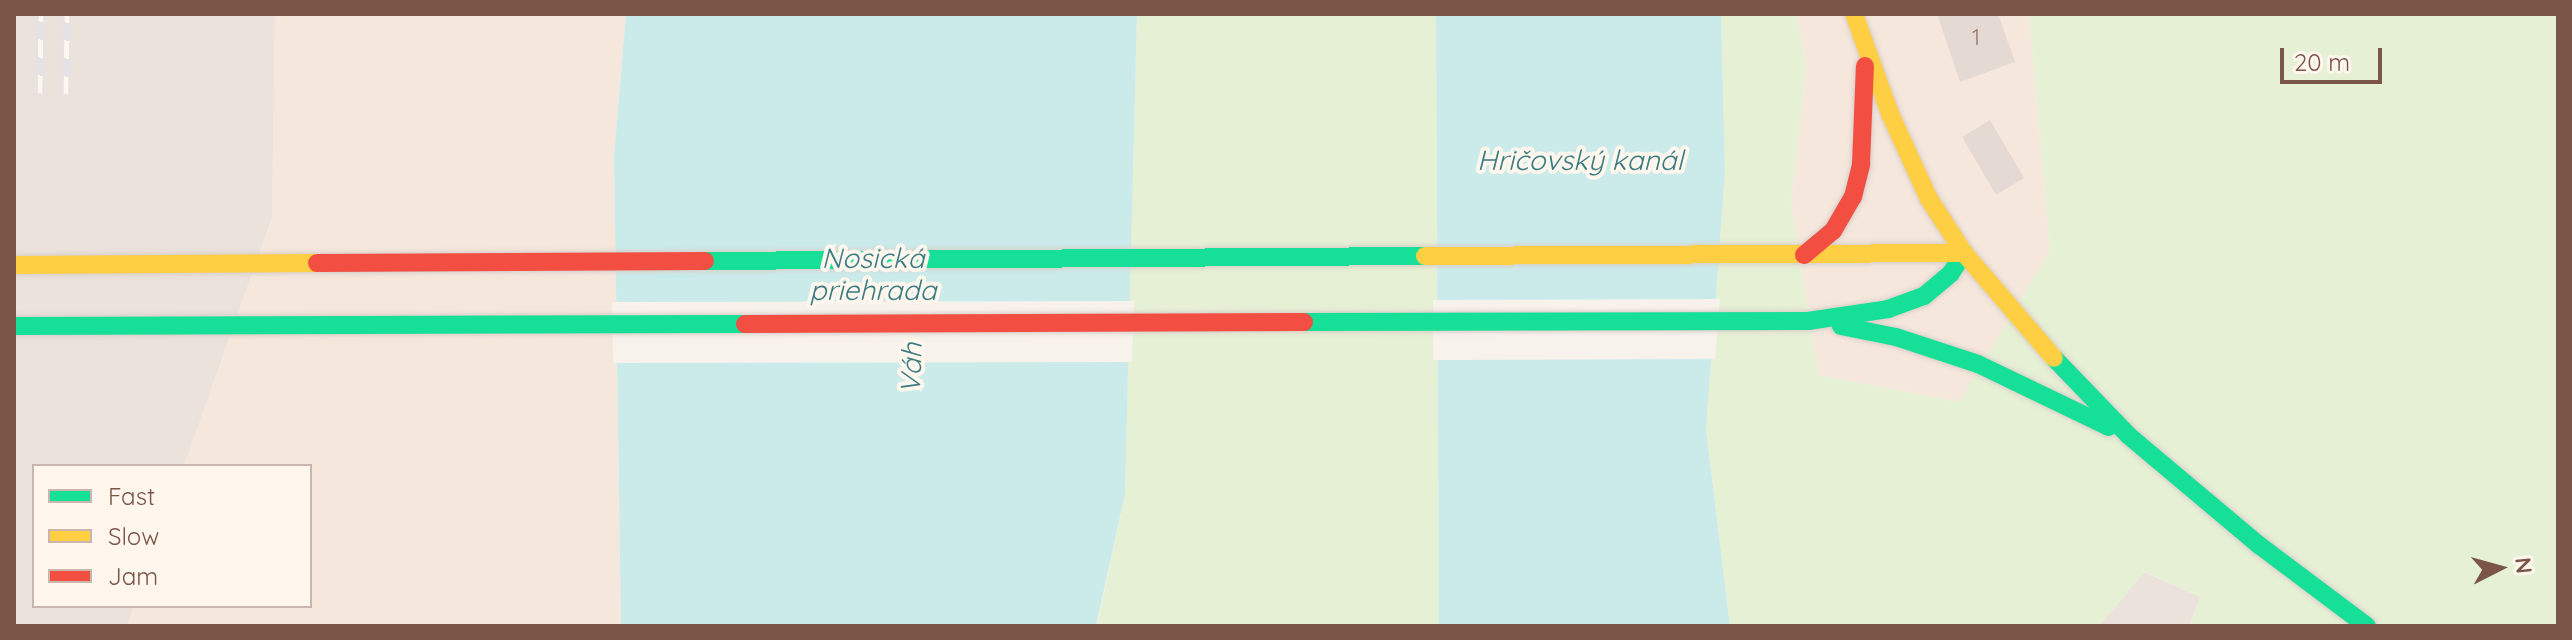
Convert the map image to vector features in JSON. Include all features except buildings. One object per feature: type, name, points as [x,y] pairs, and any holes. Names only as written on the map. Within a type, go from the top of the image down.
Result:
[{"type":"main road","points":[[1854,14],[1865,49],[1916,173],[1964,253],[2027,330],[2129,436],[2259,545],[2367,626]]},
{"type":"main road","points":[[1804,255],[1839,224],[1858,180],[1865,49]]},
{"type":"main road","points":[[14,265],[1964,253]]},
{"type":"main road","points":[[14,326],[1808,321],[1888,309],[1924,296],[1951,273],[1964,253]]},
{"type":"main road","points":[[1808,321],[1896,337],[1978,364],[2129,436]]},
{"type":"shaded area","points":[[14,14],[275,14],[272,218],[185,464],[32,464],[32,608],[133,608],[127,626],[14,626]]},
{"type":"shaded area","points":[[275,14],[626,14],[614,156],[621,626],[127,626],[133,608],[312,608],[312,464],[185,464],[272,219]]},
{"type":"shaded area","points":[[1797,14],[2029,14],[2050,251],[1960,402],[1818,375],[1791,202],[1806,69]]},
{"type":"shaded area","points":[[2144,572],[2200,597],[2189,626],[2099,626]]},
{"type":"green space","points":[[1137,14],[1436,14],[1439,626],[1097,626],[1125,494]]},
{"type":"green space","points":[[1721,14],[1797,14],[1806,69],[1791,202],[1818,375],[1959,402],[2050,251],[2029,14],[2558,14],[2558,626],[2189,626],[2200,597],[2145,572],[2099,626],[1730,626],[1706,429],[1725,173]]},
{"type":"water","name":"Nosická priehrada","points":[[626,14],[1137,14],[1125,494],[1096,626],[621,626],[614,156]]},
{"type":"water","name":"Hričovský kanál","points":[[1436,14],[1721,14],[1725,173],[1706,429],[1730,626],[1439,626]]},
{"type":"pier","points":[[1720,299],[1715,359],[1433,360],[1433,300]]},
{"type":"pier","points":[[1134,301],[1132,362],[613,363],[612,302]]},
{"type":"railway","points":[[40,93],[41,14]]},
{"type":"railway","points":[[66,94],[67,14]]},
{"type":"traffic: fast","points":[[1304,322],[1808,321],[1888,309],[1924,296],[1951,273],[1964,253]]},
{"type":"traffic: fast","points":[[705,261],[1425,256]]},
{"type":"traffic: fast","points":[[14,326],[745,324]]},
{"type":"traffic: fast","points":[[1841,326],[1896,337],[1978,364],[2109,427]]},
{"type":"traffic: fast","points":[[2054,358],[2129,436],[2259,545],[2367,626]]},
{"type":"traffic: slow","points":[[1854,14],[1891,116],[1929,199],[1964,253],[2054,358]]},
{"type":"traffic: slow","points":[[1425,256],[1964,253]]},
{"type":"traffic: slow","points":[[14,265],[317,263]]},
{"type":"traffic: jam","points":[[1804,255],[1833,231],[1853,197],[1861,164],[1865,66]]},
{"type":"traffic: jam","points":[[317,263],[705,261]]},
{"type":"traffic: jam","points":[[745,324],[1304,322]]},
{"type":"water label","name":"Váh","points":[[911,368]]}]
